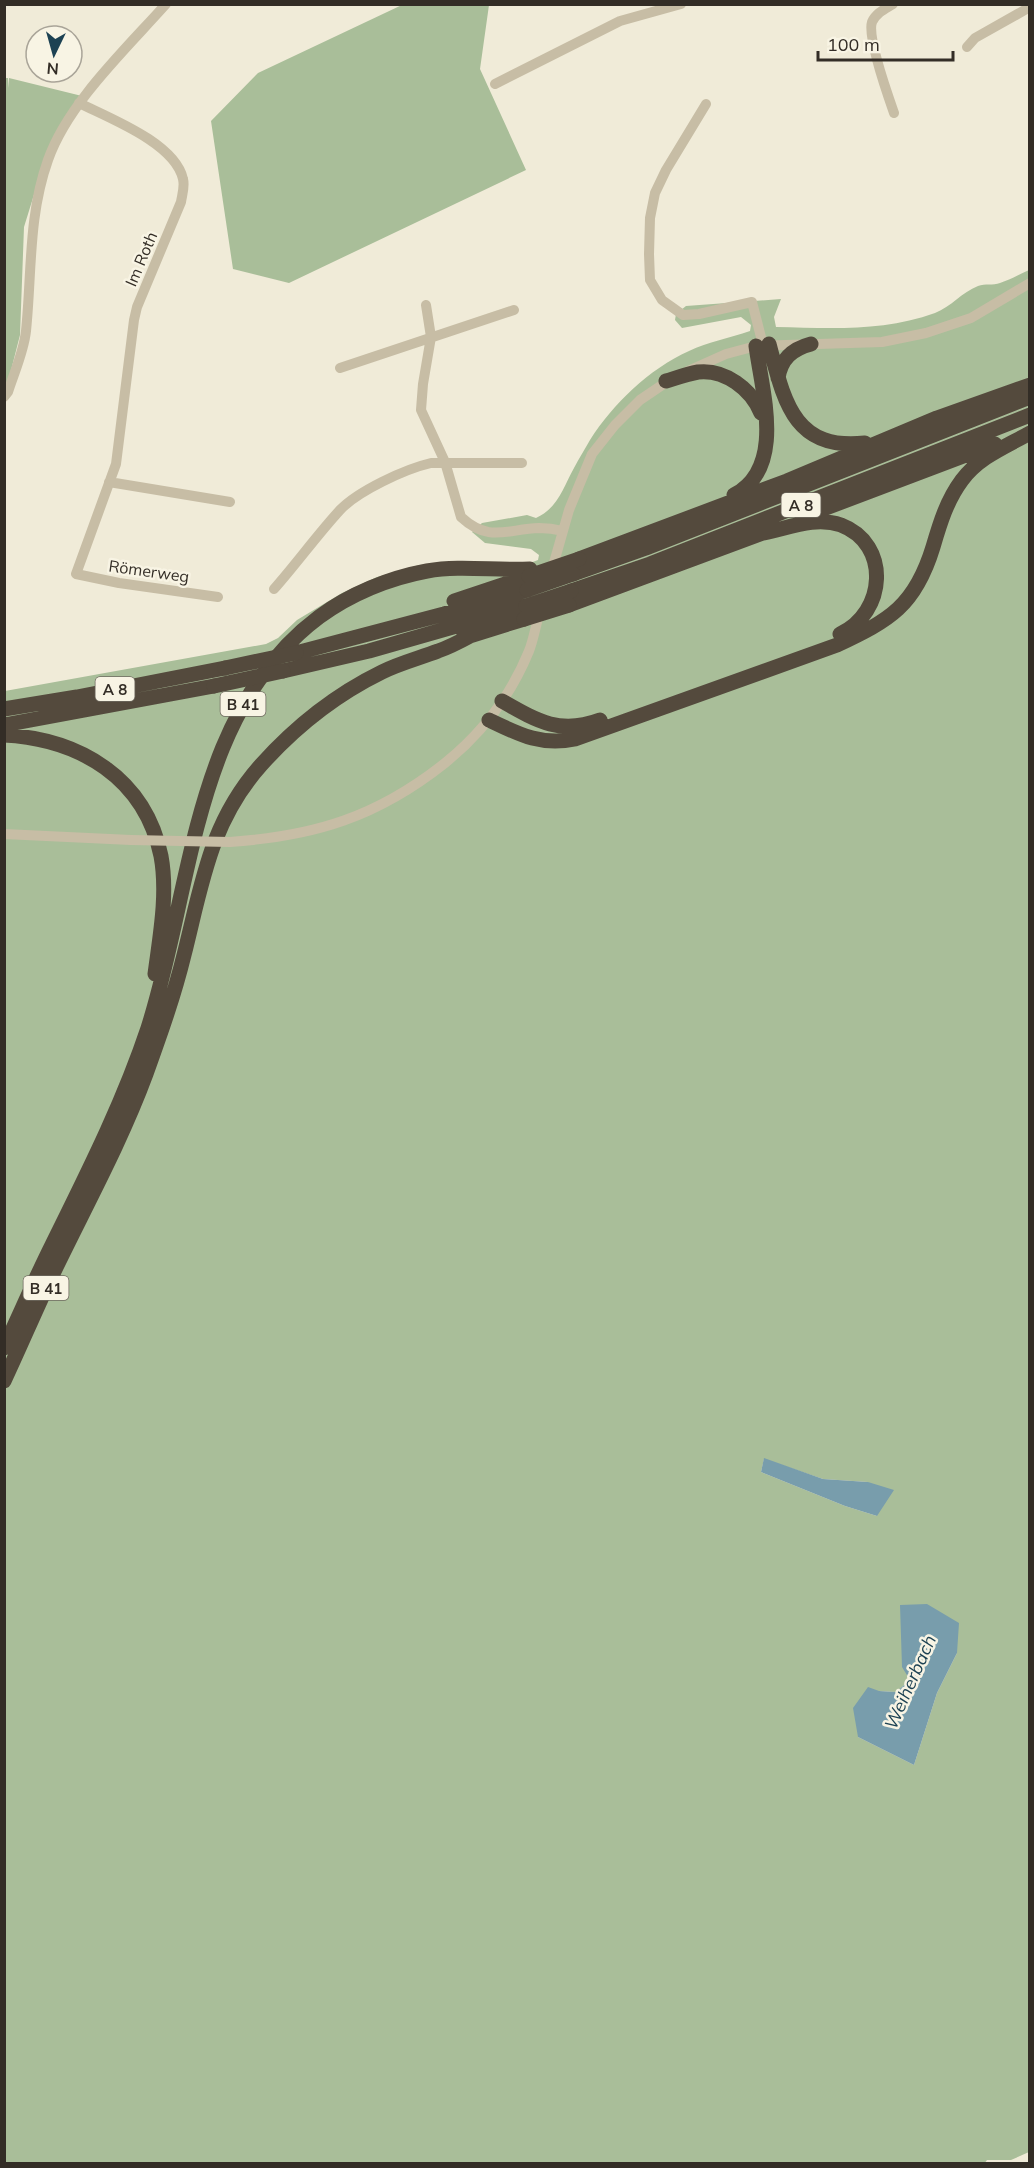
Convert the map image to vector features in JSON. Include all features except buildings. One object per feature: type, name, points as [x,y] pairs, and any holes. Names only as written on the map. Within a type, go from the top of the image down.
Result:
[{"type":"highway","points":[[778,378],[784,360],[801,347],[811,344]]},
{"type":"highway","points":[[762,345],[778,378],[791,414],[810,433],[824,440],[841,444],[879,441]]},
{"type":"highway","points":[[691,516],[738,492],[760,469],[765,456],[766,424],[762,345]]},
{"type":"highway","points":[[666,381],[698,372],[726,377],[737,383],[757,404],[766,424]]},
{"type":"highway","points":[[529,578],[787,481],[879,441],[1029,385]]},
{"type":"highway","name":"A 8","points":[[4,709],[88,695],[296,652],[365,635],[529,578],[573,574],[646,548],[1029,397]]},
{"type":"highway","name":"A 8","points":[[4,725],[313,665],[525,613],[570,598],[650,564],[1029,415]]},
{"type":"highway","points":[[570,598],[764,533],[1029,432]]},
{"type":"highway","points":[[489,720],[536,740],[551,742],[575,739],[837,645],[873,627],[897,611],[918,585],[926,569],[946,507],[963,478],[990,454],[1029,432]]},
{"type":"highway","points":[[502,701],[546,724],[561,727],[592,723],[833,637],[849,630],[860,620],[873,601],[877,589],[877,576],[875,563],[868,549],[853,531],[824,521],[808,522],[764,533]]},
{"type":"highway","name":"B 41","points":[[4,1348],[117,1109],[147,1029],[165,972],[197,825],[210,781],[235,719],[261,673],[293,639],[328,610],[358,593],[393,579],[429,571],[461,568],[529,578]]},
{"type":"highway","points":[[313,665],[387,656],[472,635],[525,613]]},
{"type":"highway","name":"B 41","points":[[4,1381],[47,1285],[117,1143],[145,1076],[171,1004],[207,860],[215,837],[240,792],[285,740],[314,715],[350,690],[383,671],[441,650],[472,635]]},
{"type":"highway","points":[[4,735],[34,738],[61,745],[91,758],[114,774],[133,793],[144,809],[154,830],[161,857],[163,889],[162,928],[147,1029]]},
{"type":"street","points":[[4,397],[8,392],[26,334],[32,229],[37,197],[48,159],[79,103],[166,4]]},
{"type":"street","points":[[495,84],[620,21],[681,4]]},
{"type":"street","points":[[893,4],[873,19],[871,34],[894,113]]},
{"type":"street","points":[[967,47],[975,38],[1029,7]]},
{"type":"street","name":"Im Roth","points":[[76,574],[116,464],[137,307],[181,202],[184,189],[180,170],[154,141],[79,103]]},
{"type":"street","points":[[706,104],[666,170],[655,193],[650,218],[650,280],[662,300],[683,315],[699,314],[752,302],[762,345]]},
{"type":"street","points":[[4,834],[131,840],[230,842],[258,840],[304,832],[337,823],[397,798],[466,746],[502,701],[529,651],[575,491],[592,454],[615,425],[640,400],[666,381],[726,354],[762,345],[882,342],[943,329],[971,318],[1029,283]]},
{"type":"street","points":[[426,305],[431,337],[421,410],[445,462],[461,517],[468,524],[483,532],[498,534],[536,528],[563,531]]},
{"type":"street","points":[[340,368],[514,310]]},
{"type":"street","points":[[274,589],[341,509],[365,491],[418,466],[445,462],[522,463]]},
{"type":"street","points":[[109,483],[230,502]]},
{"type":"street","name":"Römerweg","points":[[76,574],[119,583],[218,597]]},
{"type":"green space","points":[[404,4],[489,5],[480,69],[526,170],[289,283],[233,269],[211,121],[258,73]]},
{"type":"green space","points":[[5,78],[8,78],[9,88],[9,78],[24,82],[24,84],[33,84],[82,96],[45,159],[24,227],[20,335],[5,394]]},
{"type":"green space","points":[[1029,270],[1029,2152],[1011,2160],[987,2160],[984,2164],[5,2163],[5,691],[266,644],[278,638],[297,620],[342,593],[377,577],[419,565],[460,562],[530,563],[538,560],[539,555],[531,549],[485,543],[472,532],[482,523],[527,515],[536,518],[550,509],[590,440],[610,413],[633,389],[660,367],[689,351],[750,331],[751,325],[741,317],[682,328],[675,320],[676,314],[686,306],[781,299],[774,317],[776,327],[876,326],[935,313],[972,289],[981,285],[997,284]],"holes":[[[764,1459],[823,1479],[868,1482],[877,1516],[845,1506],[761,1472]],[[957,1653],[937,1693],[914,1765],[858,1737],[879,1691],[896,1692],[910,1680]]]},
{"type":"water","points":[[764,1458],[823,1479],[868,1482],[894,1490],[877,1516],[845,1506],[761,1472]]},
{"type":"water","name":"Weiherbach","points":[[927,1604],[959,1623],[957,1653],[937,1693],[914,1765],[858,1737],[853,1708],[868,1687],[879,1691],[896,1692],[910,1680],[902,1667],[900,1605]]}]
